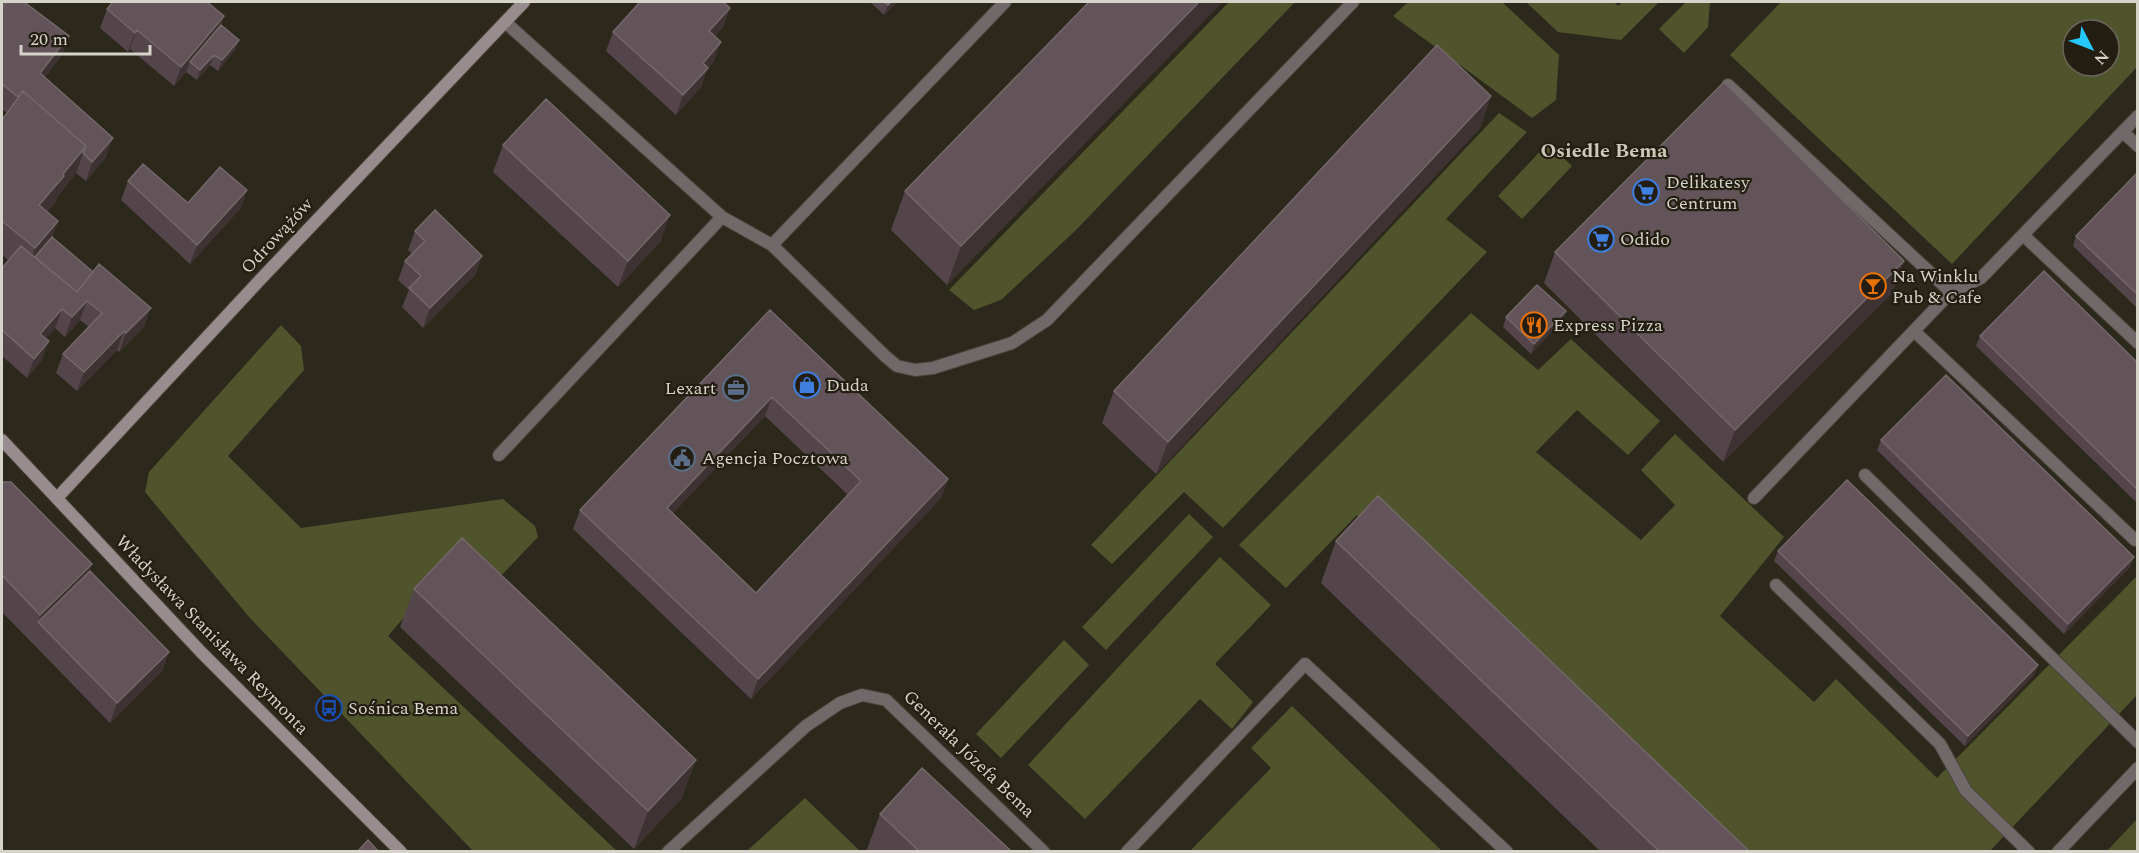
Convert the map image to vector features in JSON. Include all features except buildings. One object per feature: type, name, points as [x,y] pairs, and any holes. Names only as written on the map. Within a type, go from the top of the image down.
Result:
[{"type":"street","name":"Odrowążów","points":[[57,498],[524,2]]},
{"type":"street","points":[[772,244],[1005,2]]},
{"type":"street","points":[[505,22],[722,217],[772,244],[885,356],[897,366],[915,370],[933,368],[1012,343],[1047,320],[1353,2]]},
{"type":"street","points":[[1728,85],[1951,292]]},
{"type":"street","points":[[1754,498],[1951,292],[1981,278],[2138,116]]},
{"type":"street","points":[[2122,132],[2138,146]]},
{"type":"street","points":[[498,455],[722,217]]},
{"type":"street","points":[[2023,235],[2138,344]]},
{"type":"street","points":[[1914,332],[2135,540]]},
{"type":"street","name":"Władysława Stanisława Reymonta","points":[[2,440],[201,652],[401,852]]},
{"type":"street","points":[[1865,475],[2138,742]]},
{"type":"street","points":[[1776,585],[1940,744],[1966,791],[2029,852]]},
{"type":"street","points":[[1127,852],[1305,663],[1507,852]]},
{"type":"street","name":"Generała Józefa Bema","points":[[668,852],[806,726],[840,703],[862,695],[886,700],[1044,852]]},
{"type":"street","points":[[2058,852],[2138,768]]},
{"type":"green space","points":[[1229,2],[1295,2],[1076,230],[1001,300],[974,310],[949,290]]},
{"type":"green space","points":[[1408,2],[1502,2],[1559,55],[1556,100],[1532,118],[1393,16]]},
{"type":"green space","points":[[1526,2],[1614,2],[1618,6],[1623,2],[1659,2],[1621,40],[1558,32]]},
{"type":"green space","points":[[1686,2],[1710,2],[1708,27],[1684,53],[1659,29]]},
{"type":"green space","points":[[1781,2],[2137,2],[2137,67],[1952,264],[1730,55]]},
{"type":"green space","points":[[1499,113],[1527,132],[1446,219],[1487,252],[1223,528],[1184,492],[1112,564],[1091,545]]},
{"type":"green space","points":[[1548,143],[1572,166],[1522,219],[1498,196]]},
{"type":"green space","points":[[1471,313],[1538,370],[1571,339],[1660,421],[1628,455],[1577,410],[1536,452],[1641,540],[1675,505],[1641,470],[1675,434],[1784,537],[1720,616],[1814,702],[1836,679],[1937,778],[2137,576],[2137,695],[1990,851],[1704,851],[1357,515],[1286,588],[1239,545]]},
{"type":"green space","points":[[281,325],[301,346],[304,370],[228,456],[301,528],[503,499],[535,526],[538,537],[496,581],[461,551],[388,636],[617,851],[473,851],[249,617],[145,492],[149,472]]},
{"type":"green space","points":[[1189,514],[1213,537],[1106,650],[1082,627]]},
{"type":"green space","points":[[1220,557],[1271,605],[1215,664],[1253,702],[1232,729],[1200,699],[1085,819],[1028,765]]},
{"type":"green space","points":[[1064,640],[1089,665],[1001,758],[976,734]]},
{"type":"green space","points":[[1292,706],[1442,851],[1190,851],[1271,768],[1251,748]]},
{"type":"green space","points":[[805,798],[860,851],[747,851]]},
{"type":"green space","points":[[2137,819],[2137,851],[2107,851]]},
{"type":"place","name":"Delikatesy Centrum","points":[[1646,192]]},
{"type":"place","name":"Odido","points":[[1601,239]]},
{"type":"place","name":"Na Winklu Pub & Cafe","points":[[1873,286]]},
{"type":"place","name":"Express Pizza","points":[[1534,325]]},
{"type":"place","name":"Duda","points":[[807,385]]},
{"type":"place","name":"Lexart","points":[[736,388]]},
{"type":"place","name":"Agencja Pocztowa","points":[[682,458]]},
{"type":"place","name":"Sośnica Bema","points":[[329,708]]},
{"type":"district","name":"Osiedle Bema","points":[[1604,151]]}]
